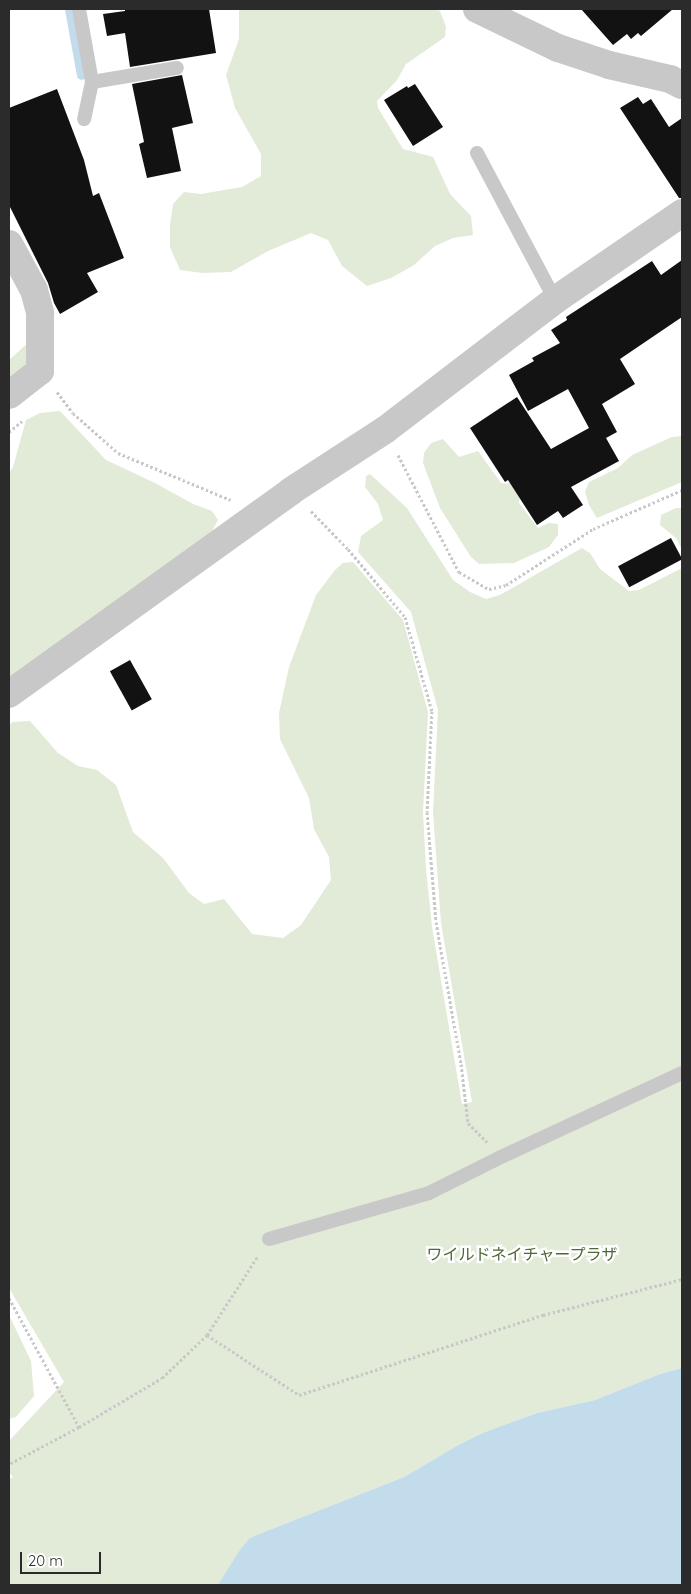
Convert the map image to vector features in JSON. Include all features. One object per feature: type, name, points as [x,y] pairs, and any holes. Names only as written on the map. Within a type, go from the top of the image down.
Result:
[{"type":"street","points":[[476,9],[558,48],[609,65],[670,79],[682,85]]},
{"type":"street","points":[[9,694],[291,491],[385,430],[556,300],[682,213]]},
{"type":"street","points":[[9,244],[34,290],[40,313],[40,370],[9,395]]},
{"type":"lane","points":[[79,9],[92,82],[84,119]]},
{"type":"lane","points":[[92,82],[178,68]]},
{"type":"lane","points":[[477,154],[556,300]]},
{"type":"lane","points":[[269,1239],[429,1194],[501,1157],[682,1073]]},
{"type":"path","points":[[40,370],[73,413],[118,453],[228,501],[237,499]]},
{"type":"path","points":[[385,430],[459,572],[489,589],[506,585],[593,529],[682,490]]},
{"type":"path","points":[[320,520],[405,616],[422,673],[432,711],[427,812],[436,922],[461,1064],[468,1123],[501,1157]]},
{"type":"path","points":[[9,1464],[80,1427],[162,1378],[207,1335],[269,1239]]},
{"type":"path","points":[[207,1335],[299,1395],[543,1315],[682,1279]]},
{"type":"path","points":[[9,1298],[80,1427]]},
{"type":"green space","points":[[239,9],[435,9],[440,11],[446,27],[445,37],[406,64],[397,80],[377,101],[378,108],[403,149],[433,157],[450,194],[471,216],[473,235],[453,238],[435,246],[414,265],[391,278],[367,286],[342,266],[328,240],[311,233],[268,251],[231,272],[203,273],[180,270],[170,247],[170,225],[173,204],[184,192],[201,194],[242,187],[261,176],[261,154],[235,108],[226,75],[239,39]]},
{"type":"green space","points":[[29,342],[29,369],[9,385],[9,360]]},
{"type":"green space","points":[[60,411],[106,460],[155,483],[193,504],[212,511],[218,520],[209,537],[9,680],[9,473],[13,467],[26,420],[40,413]]},
{"type":"green space","points":[[682,436],[682,482],[597,518],[589,505],[585,492],[589,482],[618,468],[632,455],[672,437]]},
{"type":"green space","points":[[443,439],[459,457],[478,451],[501,483],[507,484],[528,471],[537,487],[519,500],[519,503],[538,528],[549,523],[558,524],[558,535],[549,547],[514,563],[479,564],[471,557],[440,508],[423,463],[424,453],[431,443]]},
{"type":"green space","name":"ワイルドネイチャープラザ","points":[[370,474],[407,508],[453,580],[470,592],[486,599],[500,595],[582,548],[590,553],[600,569],[629,591],[639,590],[682,568],[682,1368],[660,1374],[595,1400],[537,1413],[485,1432],[460,1444],[404,1477],[259,1534],[218,1585],[9,1585],[9,1479],[13,1477],[9,1472],[9,1441],[64,1382],[9,1288],[9,726],[12,722],[30,721],[58,753],[78,766],[97,770],[116,785],[133,832],[163,858],[189,893],[204,904],[224,899],[252,934],[283,938],[301,925],[331,880],[329,857],[314,829],[309,798],[280,739],[279,713],[289,667],[316,595],[335,570],[343,563],[353,562],[403,620],[428,712],[423,812],[432,927],[462,1104],[472,1102],[441,923],[433,812],[438,710],[411,612],[358,552],[361,536],[383,520],[378,504],[365,487],[366,476]]},
{"type":"green space","points":[[676,508],[682,508],[682,550],[676,538],[660,525],[661,515]]},
{"type":"green space","points":[[9,1315],[31,1361],[34,1396],[16,1417],[9,1419]]},
{"type":"water","points":[[682,1368],[682,1585],[218,1585],[240,1550],[249,1539],[259,1534],[404,1477],[460,1444],[485,1432],[537,1413],[595,1400],[660,1374]]},
{"type":"building","points":[[125,9],[209,9],[216,53],[130,67],[125,33],[107,36],[103,14],[125,11]]},
{"type":"building","points":[[581,9],[673,9],[641,36],[638,33],[631,39],[627,34],[613,45]]},
{"type":"building","points":[[182,75],[193,123],[172,128],[181,171],[147,178],[139,144],[144,142],[132,84]]},
{"type":"building","points":[[415,84],[443,127],[413,146],[384,100],[407,86],[408,88]]},
{"type":"building","points":[[57,89],[84,160],[93,196],[99,193],[124,258],[87,273],[98,292],[60,314],[54,303],[48,283],[9,205],[9,108]]},
{"type":"building","points":[[638,97],[643,104],[651,99],[669,127],[682,118],[682,198],[679,198],[620,108]]},
{"type":"building","points":[[682,260],[682,317],[620,359],[635,384],[602,404],[617,432],[606,438],[619,461],[571,487],[583,505],[563,518],[558,511],[537,525],[508,480],[505,482],[470,428],[517,397],[551,449],[589,428],[568,389],[528,411],[509,375],[534,361],[532,358],[560,343],[551,330],[567,320],[566,317],[652,261],[661,275]]},
{"type":"building","points":[[671,538],[682,559],[629,587],[618,566]]},
{"type":"building","points":[[130,660],[152,699],[132,711],[110,671]]},
{"type":"waterway","points":[[69,9],[81,75]]}]
